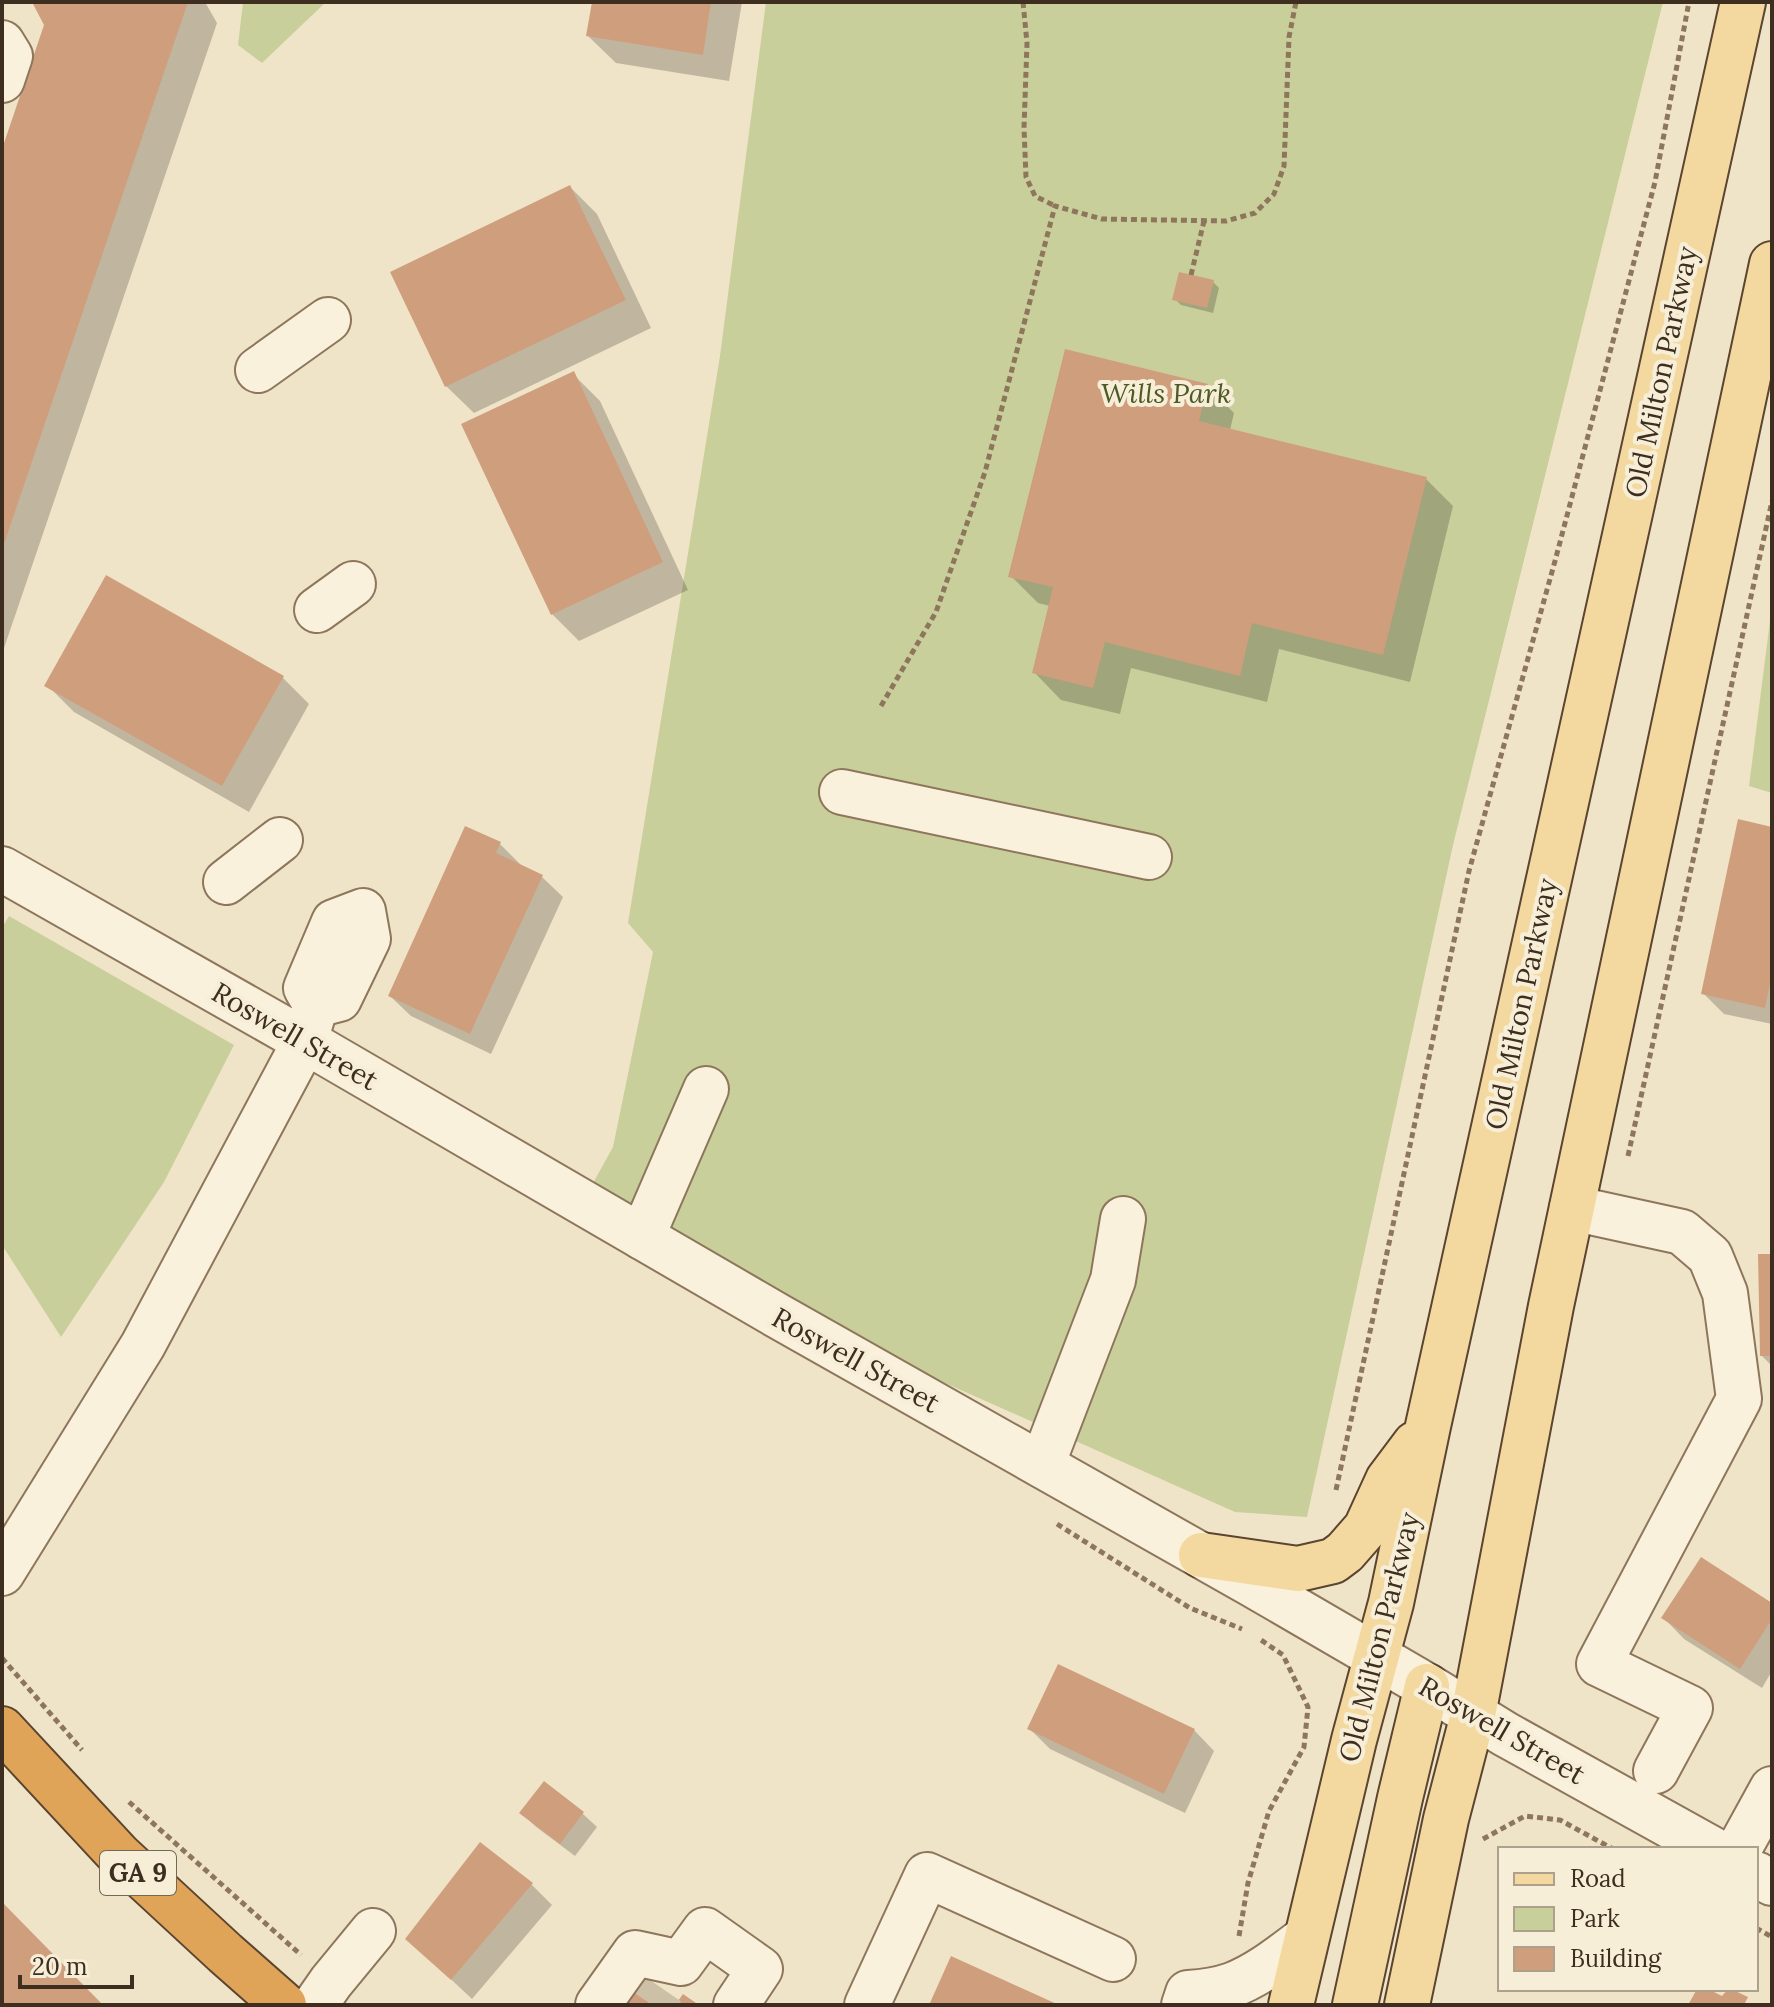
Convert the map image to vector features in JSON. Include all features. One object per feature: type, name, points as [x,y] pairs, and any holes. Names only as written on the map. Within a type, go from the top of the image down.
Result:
[{"type":"highway","name":"GA 9","points":[[2,1729],[119,1855],[284,2005]]},
{"type":"main road","name":"Old Milton Parkway","points":[[1291,2005],[1391,1603],[1743,2]]},
{"type":"main road","points":[[1407,2005],[1446,1819],[1473,1715],[1551,1306],[1772,264]]},
{"type":"main road","points":[[1201,1555],[1298,1569],[1333,1561],[1366,1528],[1388,1480],[1428,1426]]},
{"type":"main road","points":[[1355,2005],[1427,1686]]},
{"type":"street","points":[[2,43],[10,56],[2,80]]},
{"type":"street","points":[[258,370],[328,320]]},
{"type":"street","points":[[317,610],[353,584]]},
{"type":"street","points":[[842,792],[1149,857]]},
{"type":"street","points":[[226,882],[280,840]]},
{"type":"street","name":"Roswell Street","points":[[2,869],[311,1023],[642,1237],[1708,1847]]},
{"type":"street","points":[[2,1573],[143,1345],[311,1023]]},
{"type":"street","points":[[642,1237],[706,1089]]},
{"type":"street","points":[[1572,1208],[1682,1232],[1710,1256],[1725,1293],[1739,1399],[1599,1664],[1690,1708],[1656,1771]]},
{"type":"street","points":[[1042,1465],[1113,1280],[1123,1219]]},
{"type":"street","points":[[1740,1847],[1772,1789]]},
{"type":"street","points":[[867,2005],[927,1875],[1113,1959]]},
{"type":"street","points":[[323,1993],[373,1931]]},
{"type":"street","points":[[1186,1999],[1233,1985],[1267,1966],[1306,1938]]},
{"type":"street","points":[[598,2005],[635,1953],[760,1969],[736,2005]]},
{"type":"path","points":[[1023,2],[1027,43],[1026,177],[1035,196],[1055,206],[1102,219],[1204,221],[1226,221],[1255,213],[1274,194],[1284,166],[1289,37],[1296,2]]},
{"type":"path","points":[[1334,1501],[1469,871],[1655,182],[1689,2]]},
{"type":"path","points":[[881,706],[936,612],[951,570],[985,472],[1055,206]]},
{"type":"path","points":[[1191,275],[1204,221]]},
{"type":"path","points":[[1628,1159],[1772,501]]},
{"type":"path","points":[[1047,1518],[1190,1608],[1250,1632],[1283,1655],[1308,1707],[1304,1747],[1269,1811],[1248,1883],[1233,1985]]},
{"type":"path","points":[[2,1658],[86,1754]]},
{"type":"path","points":[[129,1801],[323,1993]]},
{"type":"path","points":[[1479,1842],[1525,1816],[1560,1820],[1609,1847]]},
{"type":"green space","points":[[243,2],[326,2],[262,63],[238,45]]},
{"type":"green space","name":"Wills Park","points":[[766,2],[1663,2],[1453,845],[1307,1517],[1235,1512],[907,1366],[708,1255],[593,1183],[613,1147],[653,952],[628,923],[720,356]]},
{"type":"green space","points":[[1772,605],[1772,793],[1749,786]]},
{"type":"green space","points":[[9,916],[234,1045],[164,1182],[61,1337],[2,1245],[2,928]]},
{"type":"building","points":[[32,2],[188,2],[3,547],[2,149],[44,25]]},
{"type":"building","points":[[592,2],[711,2],[703,55],[586,36]]},
{"type":"building","points":[[570,185],[626,300],[445,387],[390,272]]},
{"type":"building","points":[[1179,272],[1214,280],[1207,308],[1172,300]]},
{"type":"building","points":[[1065,349],[1208,384],[1199,421],[1427,477],[1383,655],[1252,623],[1240,676],[1105,642],[1093,688],[1032,673],[1053,587],[1008,577]]},
{"type":"building","points":[[574,371],[663,562],[551,615],[461,424]]},
{"type":"building","points":[[106,575],[284,676],[222,786],[44,686]]},
{"type":"building","points":[[1738,819],[1772,827],[1772,974],[1765,1008],[1701,994]]},
{"type":"building","points":[[465,826],[501,842],[496,853],[543,875],[470,1034],[388,996]]},
{"type":"building","points":[[1758,1254],[1772,1254],[1772,1356],[1760,1356]]},
{"type":"building","points":[[1701,1557],[1772,1603],[1772,1619],[1740,1669],[1661,1618]]},
{"type":"building","points":[[1058,1664],[1195,1729],[1164,1794],[1027,1729]]},
{"type":"building","points":[[544,1781],[584,1812],[560,1844],[519,1813]]},
{"type":"building","points":[[480,1842],[533,1883],[451,1980],[405,1939]]},
{"type":"building","points":[[2,1902],[103,2005],[2,2005]]},
{"type":"building","points":[[951,1956],[1059,2005],[929,2005]]},
{"type":"building","points":[[631,1967],[678,2001],[683,1994],[699,2005],[606,2005]]},
{"type":"building","points":[[1696,1991],[1712,1991],[1722,1996],[1726,1991],[1735,1991],[1748,1997],[1744,2005],[1688,2005]]},
{"type":"tunnel","points":[[652,2005],[663,1989]]}]
